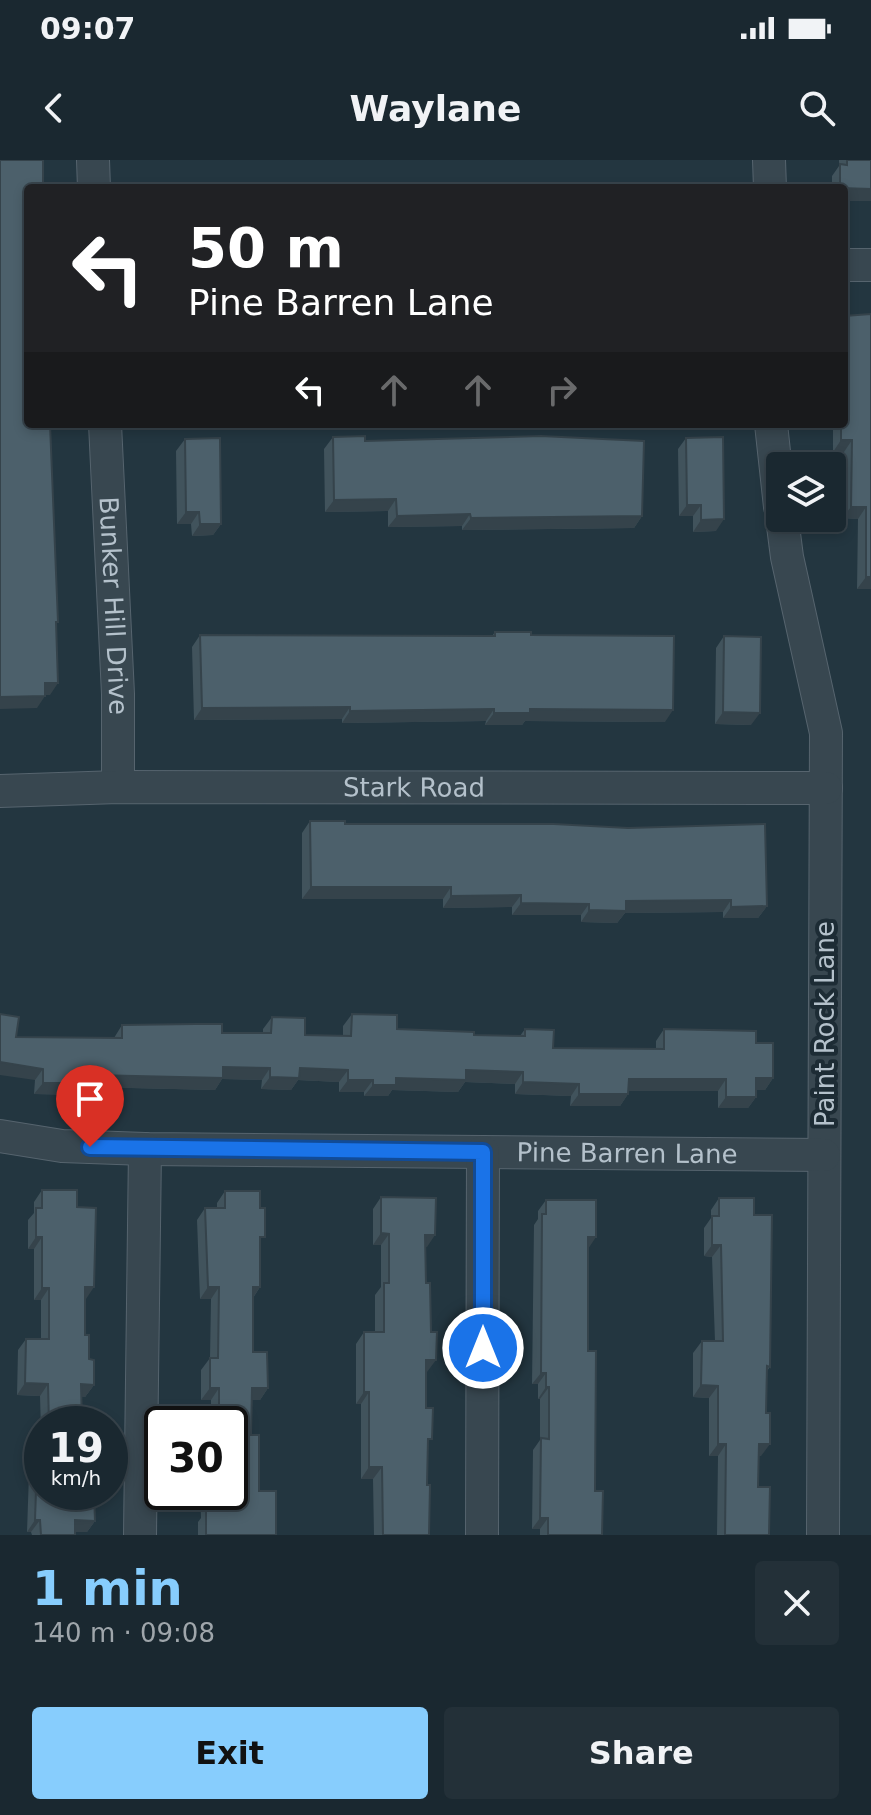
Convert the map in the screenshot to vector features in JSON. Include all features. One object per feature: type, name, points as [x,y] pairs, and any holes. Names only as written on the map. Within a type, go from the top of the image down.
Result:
[{"type":"street","points":[[93,160],[94,184]]},
{"type":"street","points":[[769,160],[770,184]]},
{"type":"street","points":[[848,265],[871,265]]},
{"type":"street","name":"Bunker Hill Drive","points":[[105,428],[118,694],[118,787]]},
{"type":"street","points":[[771,428],[774,452]]},
{"type":"street","name":"Paint Rock Lane","points":[[784,532],[826,733],[823,1535]]},
{"type":"street","name":"Stark Road","points":[[0,791],[118,787],[826,788]]},
{"type":"street","name":"Pine Barren Lane","points":[[0,1136],[62,1146],[145,1149],[824,1155]]},
{"type":"street","points":[[140,1535],[145,1149]]},
{"type":"street","points":[[482,1535],[483,1152]]},
{"type":"building","points":[[0,160],[43,160],[43,184],[24,184],[24,428],[50,428],[58,683],[45,683],[45,696],[0,697]]},
{"type":"building","points":[[847,160],[871,160],[871,189],[848,188],[848,184],[840,184],[840,164],[847,165]]},
{"type":"building","points":[[871,314],[871,577],[866,577],[866,507],[851,507],[852,440],[841,440],[841,428],[848,428],[848,316]]},
{"type":"building","points":[[365,436],[365,441],[541,436],[644,441],[642,516],[397,516],[396,499],[334,500],[333,437]]},
{"type":"building","points":[[723,437],[724,519],[701,520],[701,505],[687,505],[686,438]]},
{"type":"building","points":[[220,438],[221,524],[200,524],[199,512],[186,512],[185,439]]},
{"type":"building","points":[[495,632],[674,636],[673,710],[530,709],[530,713],[494,713],[494,709],[350,711],[350,707],[202,708],[200,635],[495,636]]},
{"type":"building","points":[[724,636],[761,637],[760,713],[723,712]]},
{"type":"building","points":[[310,821],[628,828],[765,824],[767,906],[731,907],[731,900],[626,901],[626,911],[589,910],[589,904],[521,903],[521,895],[451,896],[451,887],[311,887]]},
{"type":"building","points":[[0,1014],[19,1017],[16,1037],[122,1038],[122,1025],[222,1024],[222,1033],[271,1033],[272,1017],[305,1018],[305,1035],[351,1036],[352,1014],[397,1015],[397,1029],[525,1036],[525,1029],[554,1030],[553,1048],[664,1049],[664,1029],[756,1031],[756,1043],[773,1043],[773,1078],[756,1078],[756,1097],[726,1097],[726,1079],[629,1079],[628,1094],[579,1094],[579,1084],[523,1082],[523,1072],[466,1070],[466,1080],[396,1078],[396,1085],[373,1085],[373,1080],[348,1080],[348,1070],[300,1068],[299,1078],[270,1077],[270,1068],[223,1067],[223,1078],[92,1075],[92,1083],[43,1083],[43,1069],[0,1062]]},
{"type":"building","points":[[42,1190],[77,1190],[77,1207],[96,1208],[94,1287],[85,1287],[85,1335],[89,1335],[89,1359],[94,1360],[94,1385],[81,1384],[82,1406],[49,1406],[48,1384],[25,1383],[26,1339],[49,1339],[49,1288],[42,1288],[42,1237],[36,1237],[36,1208],[42,1208]]},
{"type":"building","points":[[225,1191],[260,1191],[260,1208],[265,1208],[265,1237],[260,1237],[260,1287],[253,1287],[253,1352],[267,1352],[268,1388],[252,1388],[251,1435],[259,1435],[259,1491],[276,1491],[276,1535],[206,1535],[206,1510],[248,1510],[248,1406],[219,1406],[219,1388],[210,1388],[210,1358],[218,1358],[219,1287],[208,1287],[205,1208],[225,1208]]},
{"type":"building","points":[[381,1197],[436,1198],[435,1235],[425,1235],[431,1332],[437,1332],[436,1360],[426,1360],[426,1408],[433,1408],[432,1439],[428,1439],[429,1535],[383,1535],[382,1467],[369,1467],[369,1392],[364,1392],[364,1332],[384,1332],[384,1283],[389,1283],[389,1234],[381,1233]]},
{"type":"building","points":[[719,1198],[754,1198],[754,1215],[772,1215],[770,1367],[767,1366],[766,1413],[770,1413],[770,1444],[759,1444],[758,1487],[770,1487],[769,1535],[725,1535],[726,1444],[718,1444],[718,1386],[701,1385],[702,1341],[723,1341],[721,1245],[712,1245],[712,1216],[719,1216]]},
{"type":"building","points":[[546,1200],[596,1200],[596,1237],[588,1237],[588,1351],[596,1351],[595,1491],[603,1491],[602,1535],[548,1535],[548,1518],[540,1518],[541,1438],[549,1439],[549,1387],[546,1387],[546,1373],[541,1373],[542,1214],[546,1214]]},
{"type":"building","points":[[35,1510],[95,1510],[95,1521],[75,1520],[75,1535],[41,1535],[40,1520],[35,1520]]},
{"type":"route","points":[[90,1147],[483,1152],[483,1348]]}]
